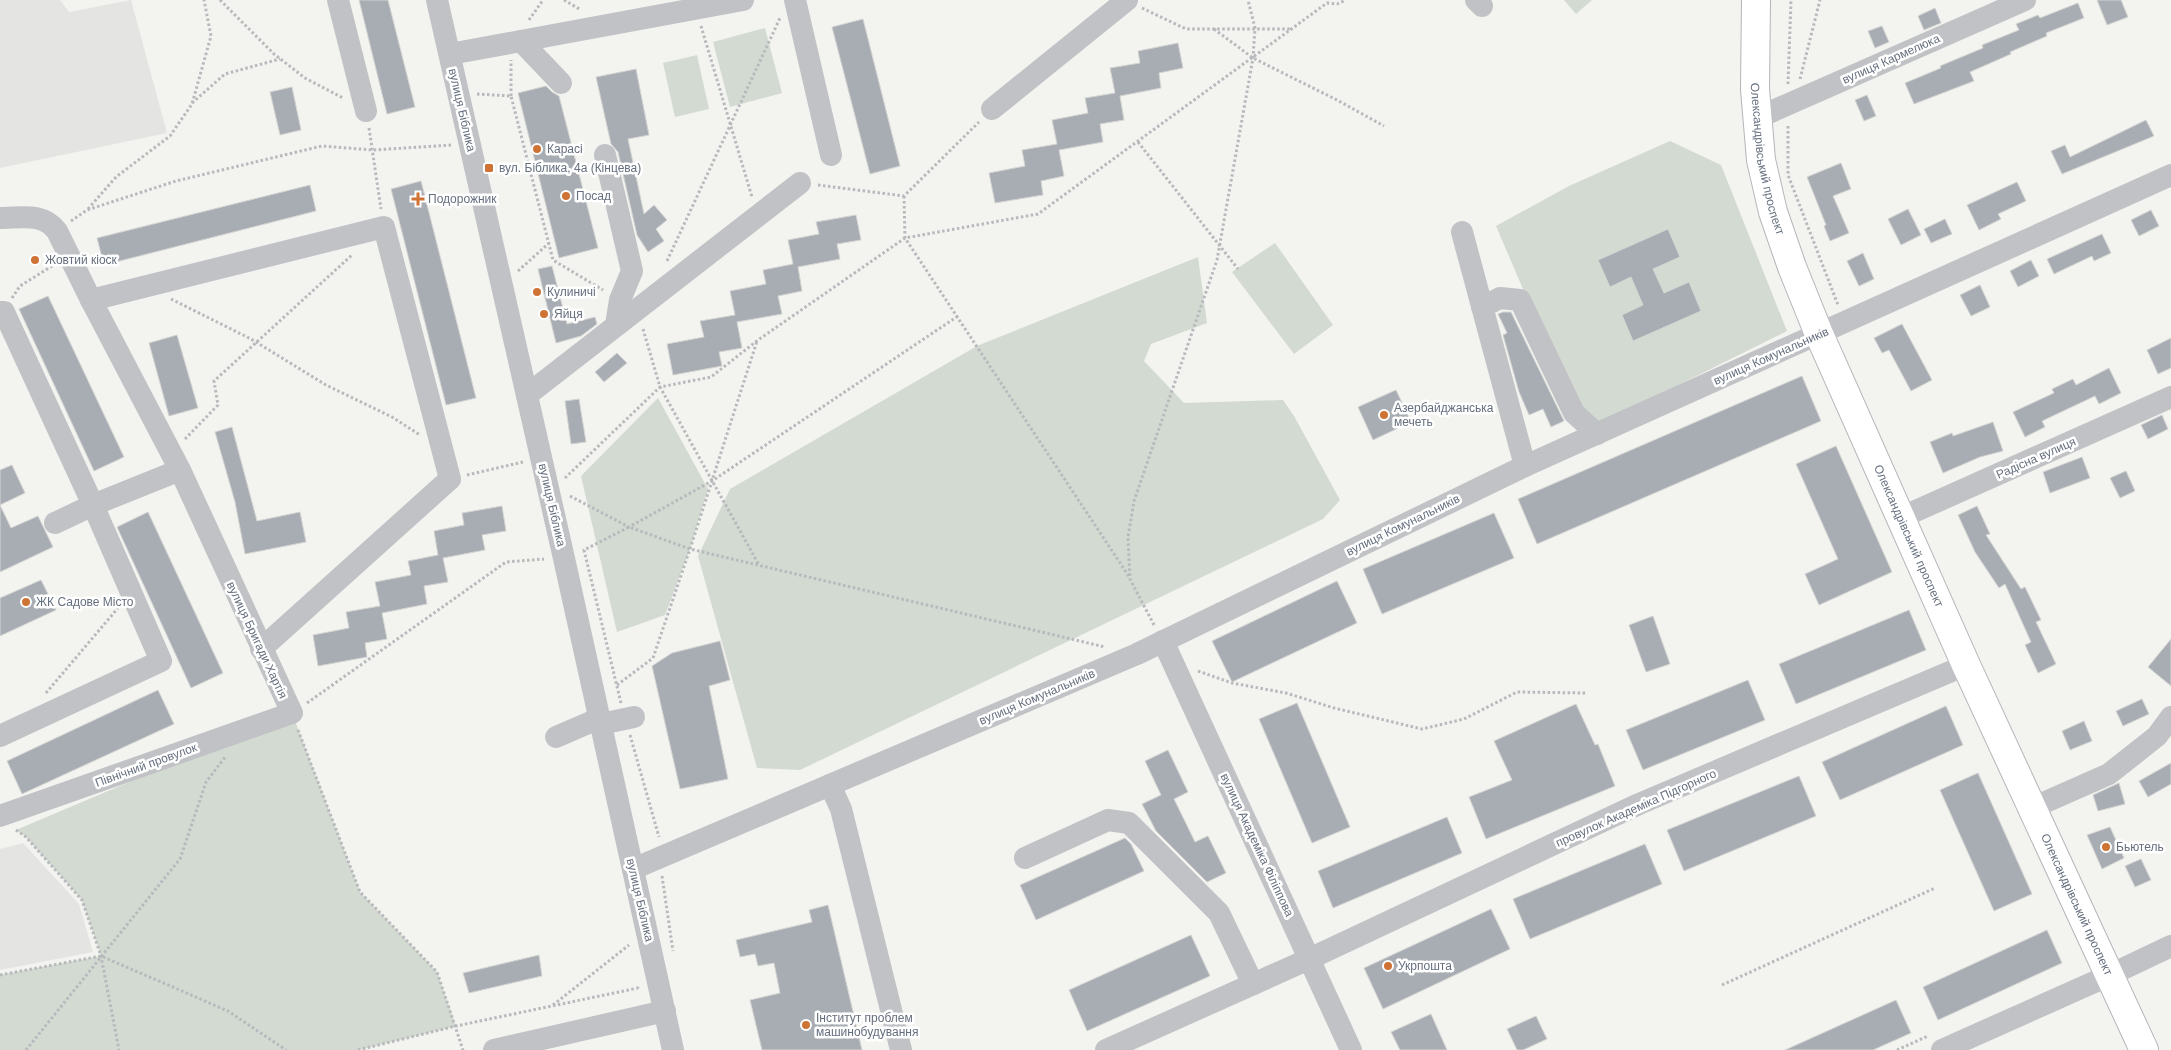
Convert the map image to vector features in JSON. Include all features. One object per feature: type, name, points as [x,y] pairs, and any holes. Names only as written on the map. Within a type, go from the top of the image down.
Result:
[{"type":"main road","name":"Олександрівський проспект","points":[[1756,0],[1755,89],[1762,160],[1773,212],[1792,267],[1819,334],[1966,665],[2144,1050]]},
{"type":"street","points":[[338,0],[366,111]]},
{"type":"street","name":"вулиця Біблика","points":[[436,0],[450,54],[665,1011]]},
{"type":"street","points":[[450,54],[743,0]]},
{"type":"street","points":[[992,109],[1127,0]]},
{"type":"street","name":"вулиця Кармелюка","points":[[1757,118],[2025,0]]},
{"type":"street","points":[[789,4],[831,155]]},
{"type":"street","points":[[516,42],[561,83]]},
{"type":"street","points":[[527,394],[616,325],[628,305],[632,271],[605,155]]},
{"type":"street","name":"вулиця Комунальників","points":[[633,869],[1138,654],[1525,466],[2171,174]]},
{"type":"street","points":[[628,305],[758,216],[800,183]]},
{"type":"street","points":[[0,218],[38,217],[54,227]]},
{"type":"street","name":"вулиця Бригади Хартія","points":[[54,227],[175,462],[292,714]]},
{"type":"street","points":[[90,300],[384,227],[450,480],[261,649]]},
{"type":"street","points":[[1462,232],[1525,466]]},
{"type":"street","points":[[1482,307],[1500,298],[1520,300],[1574,413],[1598,434]]},
{"type":"street","points":[[0,736],[161,661],[94,506],[2,312]]},
{"type":"street","name":"Радісна вулиця","points":[[1900,518],[2171,397]]},
{"type":"street","points":[[55,523],[94,506],[175,462]]},
{"type":"street","name":"вулиця Академіка Філіппова","points":[[1163,642],[1351,1050]]},
{"type":"street","name":"провулок Академіка Підгорного","points":[[1112,1049],[1639,804],[1966,665]]},
{"type":"street","name":"Північний провулок","points":[[5,821],[249,728],[292,714]]},
{"type":"street","points":[[2032,808],[2109,774],[2157,736],[2171,716]]},
{"type":"street","points":[[556,737],[600,721],[634,717]]},
{"type":"street","points":[[830,785],[841,809],[901,1050]]},
{"type":"street","points":[[1025,858],[1108,820],[1129,823],[1219,913],[1253,984]]},
{"type":"street","points":[[1942,1050],[1986,1041],[2110,975],[2171,946]]},
{"type":"street","points":[[501,1049],[665,1011],[673,1050]]},
{"type":"path","points":[[192,104],[211,36],[204,0]]},
{"type":"path","points":[[220,0],[280,59],[306,78],[366,111],[384,227]]},
{"type":"path","points":[[1127,0],[1186,29],[1292,29]]},
{"type":"path","points":[[1130,579],[1128,537],[1134,501],[1217,260],[1220,246],[1253,58],[1255,28],[1248,0]]},
{"type":"path","points":[[565,478],[660,387],[711,377],[758,340],[905,238],[1038,214],[1327,3],[1337,4],[1346,0]]},
{"type":"path","points":[[1791,0],[1791,103],[1788,175],[1844,322]]},
{"type":"path","points":[[1791,103],[1820,0]]},
{"type":"path","points":[[665,266],[730,125],[789,4]]},
{"type":"path","points":[[696,9],[758,216]]},
{"type":"path","points":[[1214,29],[1253,58],[1384,126]]},
{"type":"path","points":[[516,42],[511,96],[553,260],[628,305],[660,387],[759,565]]},
{"type":"path","points":[[87,210],[116,177],[170,136],[192,104],[225,74],[280,59]]},
{"type":"path","points":[[478,94],[511,96]]},
{"type":"path","points":[[992,109],[904,196],[905,238],[1130,579],[1163,642]]},
{"type":"path","points":[[1138,142],[1238,269]]},
{"type":"path","points":[[54,227],[87,210],[176,181],[322,146],[372,150],[455,144]]},
{"type":"path","points":[[800,183],[904,196]]},
{"type":"path","points":[[175,462],[218,405],[214,381],[356,251],[353,234]]},
{"type":"path","points":[[516,272],[549,242]]},
{"type":"path","points":[[2,312],[20,286],[52,266]]},
{"type":"path","points":[[146,286],[256,342],[326,385],[392,416],[442,450]]},
{"type":"path","points":[[584,550],[712,481],[958,316]]},
{"type":"path","points":[[617,685],[653,658],[758,340]]},
{"type":"path","points":[[450,480],[523,462]]},
{"type":"path","points":[[570,496],[629,527],[690,549],[1138,654]]},
{"type":"path","points":[[292,714],[506,562],[544,559]]},
{"type":"path","points":[[41,698],[131,592]]},
{"type":"path","points":[[1174,663],[1232,683],[1286,693],[1334,708],[1422,729],[1464,719],[1517,692],[1586,693]]},
{"type":"path","name":"вулиця Бригади Хартія","points":[[292,714],[360,892],[437,972],[463,1050]]},
{"type":"path","points":[[26,1050],[180,859],[206,782],[249,728]]},
{"type":"path","points":[[5,821],[26,837],[82,900],[101,956],[119,1050]]},
{"type":"path","points":[[661,872],[673,954]]},
{"type":"path","points":[[1722,985],[1935,888]]},
{"type":"path","points":[[551,1007],[629,945]]},
{"type":"path","points":[[0,974],[101,956],[228,1011],[286,1050]]},
{"type":"path","points":[[358,1050],[456,1026],[638,988]]},
{"type":"shaded area","points":[[0,0],[60,0],[69,12],[131,0],[167,133],[0,168]]},
{"type":"shaded area","points":[[1564,0],[1592,0],[1576,14]]},
{"type":"shaded area","points":[[765,28],[782,93],[730,107],[713,42]]},
{"type":"shaded area","points":[[697,55],[709,109],[675,117],[663,63]]},
{"type":"shaded area","points":[[1670,141],[1721,165],[1787,331],[1600,424],[1580,410],[1544,338],[1496,226],[1569,186]]},
{"type":"shaded area","points":[[1275,243],[1333,325],[1294,354],[1232,272]]},
{"type":"shaded area","points":[[1198,257],[1207,323],[1151,344],[1144,361],[1184,403],[1283,400],[1294,416],[1340,500],[1323,519],[800,770],[757,768],[698,556],[730,489],[977,346]]},
{"type":"shaded area","points":[[658,398],[708,489],[690,549],[665,615],[617,632],[581,476]]},
{"type":"shaded area","points":[[292,713],[360,892],[437,972],[456,1026],[358,1050],[0,1050],[0,975],[101,956],[82,900],[26,837],[16,830]]},
{"type":"shaded area","points":[[23,843],[79,904],[93,952],[0,970],[0,849]]},
{"type":"building","points":[[359,0],[388,0],[415,107],[387,114]]},
{"type":"building","points":[[2097,0],[2121,0],[2128,17],[2107,25]]},
{"type":"building","points":[[2078,3],[2084,18],[2046,33],[2047,36],[1970,72],[1974,81],[1914,104],[1905,83],[1983,48],[1982,45],[2019,30],[2016,24],[2038,15],[2040,18]]},
{"type":"building","points":[[1935,8],[1941,23],[1924,30],[1918,16]]},
{"type":"building","points":[[863,19],[900,166],[870,174],[832,27]]},
{"type":"building","points":[[1882,26],[1889,42],[1875,48],[1868,31]]},
{"type":"building","points":[[1178,43],[1183,68],[1159,73],[1161,88],[1120,96],[1124,120],[1100,124],[1103,142],[1059,150],[1064,176],[1041,181],[1043,195],[995,203],[989,173],[1025,166],[1022,150],[1057,144],[1052,120],[1088,113],[1085,98],[1115,93],[1110,68],[1140,63],[1138,51]]},
{"type":"building","points":[[636,69],[649,135],[628,139],[644,214],[654,205],[667,220],[656,229],[664,241],[648,252],[637,235],[618,152],[611,144],[596,77]]},
{"type":"building","points":[[546,86],[559,96],[598,248],[559,258],[518,93]]},
{"type":"building","points":[[292,87],[301,130],[280,135],[270,92]]},
{"type":"building","points":[[1867,95],[1876,116],[1864,121],[1855,100]]},
{"type":"building","points":[[2146,120],[2154,136],[2062,174],[2051,151],[2065,145],[2070,157]]},
{"type":"building","points":[[1841,163],[1851,189],[1833,196],[1849,233],[1830,241],[1824,226],[1826,225],[1807,177]]},
{"type":"building","points":[[421,181],[476,398],[446,405],[391,189]]},
{"type":"building","points":[[2017,182],[2026,201],[1998,214],[2001,219],[1979,230],[1967,205]]},
{"type":"building","points":[[310,185],[316,211],[104,265],[97,238]]},
{"type":"building","points":[[1908,209],[1921,235],[1901,245],[1888,219]]},
{"type":"building","points":[[2151,210],[2159,226],[2139,236],[2131,220]]},
{"type":"building","points":[[856,215],[861,240],[837,244],[840,259],[798,267],[802,291],[778,296],[782,314],[737,322],[742,348],[719,352],[722,366],[673,375],[667,344],[704,337],[700,321],[735,315],[730,291],[766,284],[763,270],[793,264],[788,240],[819,234],[816,222]]},
{"type":"building","points":[[1945,219],[1952,234],[1931,243],[1924,229]]},
{"type":"building","points":[[1668,229],[1680,257],[1653,269],[1664,293],[1689,282],[1701,311],[1633,341],[1622,315],[1643,305],[1631,277],[1610,287],[1598,260]]},
{"type":"building","points":[[2102,234],[2111,253],[2094,261],[2092,256],[2054,274],[2047,259]]},
{"type":"building","points":[[1863,253],[1874,279],[1859,286],[1847,261]]},
{"type":"building","points":[[2031,260],[2039,276],[2018,287],[2010,271]]},
{"type":"building","points":[[552,266],[567,324],[595,317],[597,324],[581,336],[556,343],[538,269]]},
{"type":"building","points":[[1980,285],[1990,307],[1971,316],[1960,295]]},
{"type":"building","points":[[48,296],[124,457],[94,471],[19,309]]},
{"type":"building","points":[[1511,312],[1564,421],[1551,427],[1543,409],[1529,415],[1519,392],[1503,335],[1507,333],[1498,314]]},
{"type":"building","points":[[1902,324],[1932,380],[1911,391],[1889,350],[1882,353],[1874,338]]},
{"type":"building","points":[[177,335],[198,408],[169,416],[149,343]]},
{"type":"building","points":[[2171,338],[2171,368],[2158,374],[2147,350]]},
{"type":"building","points":[[617,353],[627,363],[604,382],[595,372]]},
{"type":"building","points":[[2109,368],[2121,393],[2099,404],[2095,396],[2042,421],[2045,427],[2025,437],[2013,412],[2054,393],[2052,389],[2073,379],[2076,385]]},
{"type":"building","points":[[1802,376],[1821,421],[1537,544],[1518,499]]},
{"type":"building","name":"Азербайджанська мечеть","points":[[1396,390],[1411,422],[1373,440],[1358,407]]},
{"type":"building","points":[[579,399],[586,442],[571,444],[565,401]]},
{"type":"building","points":[[2162,415],[2168,429],[2148,439],[2141,425]]},
{"type":"building","points":[[1993,422],[2003,451],[1980,457],[1943,473],[1930,442],[1952,433],[1953,436]]},
{"type":"building","points":[[232,427],[257,521],[300,512],[306,542],[245,554],[235,502],[215,432]]},
{"type":"building","points":[[1836,446],[1892,572],[1819,605],[1805,574],[1838,559],[1796,464]]},
{"type":"building","points":[[2082,457],[2090,478],[2050,493],[2043,472]]},
{"type":"building","points":[[12,465],[25,493],[0,505],[0,470]]},
{"type":"building","points":[[2126,471],[2135,491],[2120,498],[2110,478]]},
{"type":"building","name":"ЖК Садове Місто","points":[[0,505],[11,528],[38,516],[53,547],[0,572]]},
{"type":"building","points":[[502,506],[506,531],[482,535],[485,550],[443,558],[448,582],[424,586],[427,604],[382,613],[387,639],[365,643],[367,657],[318,666],[313,635],[349,628],[346,612],[380,606],[375,582],[411,575],[408,561],[438,555],[434,531],[464,525],[462,513]]},
{"type":"building","points":[[1977,506],[1990,534],[1986,535],[2021,589],[2025,587],[2041,620],[2036,622],[2056,664],[2038,673],[2025,645],[2031,642],[2005,584],[1999,588],[1975,552],[1958,515]]},
{"type":"building","points":[[148,512],[223,673],[191,688],[117,527]]},
{"type":"building","points":[[1494,513],[1514,558],[1382,614],[1363,569]]},
{"type":"building","name":"ЖК Садове Місто","points":[[41,580],[56,610],[0,636],[0,598]]},
{"type":"building","points":[[1337,581],[1357,623],[1232,682],[1212,641]]},
{"type":"building","points":[[1909,610],[1926,650],[1796,704],[1779,664]]},
{"type":"building","points":[[1653,616],[1670,664],[1646,672],[1629,625]]},
{"type":"building","points":[[2171,639],[2171,686],[2148,667]]},
{"type":"building","points":[[720,641],[730,680],[709,686],[728,779],[680,789],[652,666],[672,653]]},
{"type":"building","points":[[1748,680],[1765,720],[1643,770],[1626,730]]},
{"type":"building","points":[[158,690],[174,724],[22,794],[7,761]]},
{"type":"building","points":[[2142,699],[2149,714],[2123,726],[2116,711]]},
{"type":"building","points":[[1297,703],[1350,827],[1312,843],[1259,719]]},
{"type":"building","points":[[1576,704],[1595,745],[1598,744],[1615,786],[1486,839],[1469,797],[1512,780],[1494,741]]},
{"type":"building","points":[[1946,706],[1963,745],[1840,800],[1822,762]]},
{"type":"building","points":[[2084,721],[2092,741],[2070,750],[2062,731]]},
{"type":"building","points":[[1168,750],[1188,792],[1174,799],[1195,842],[1208,836],[1226,873],[1207,882],[1156,831],[1142,804],[1161,795],[1145,761]]},
{"type":"building","points":[[2171,763],[2171,784],[2148,797],[2139,781]]},
{"type":"building","points":[[1978,773],[2032,894],[1994,911],[1940,790]]},
{"type":"building","points":[[1799,776],[1816,816],[1684,871],[1667,830]]},
{"type":"building","points":[[2119,783],[2125,804],[2098,811],[2093,795]]},
{"type":"building","points":[[1447,817],[1462,853],[1333,908],[1318,871]]},
{"type":"building","name":"Бьютель","points":[[2110,827],[2124,858],[2102,869],[2087,835]]},
{"type":"building","points":[[1125,838],[1131,844],[1144,871],[1036,920],[1020,885]]},
{"type":"building","points":[[1645,844],[1662,884],[1530,939],[1513,899]]},
{"type":"building","points":[[2141,859],[2151,880],[2135,887],[2125,866]]},
{"type":"building","points":[[828,905],[862,1050],[762,1050],[750,1000],[780,993],[774,963],[758,966],[755,954],[740,957],[736,940],[812,922],[809,910]]},
{"type":"building","points":[[1491,909],[1510,949],[1383,1009],[1364,968]]},
{"type":"building","points":[[2047,930],[2062,963],[1938,1020],[1923,987]]},
{"type":"building","points":[[1191,935],[1210,976],[1087,1031],[1069,990]]},
{"type":"building","points":[[539,955],[542,976],[469,993],[463,973]]},
{"type":"building","points":[[1896,1000],[1911,1033],[1873,1050],[1785,1050]]},
{"type":"building","points":[[1431,1014],[1447,1050],[1400,1050],[1391,1032]]},
{"type":"building","points":[[1536,1016],[1547,1039],[1523,1050],[1517,1050],[1507,1029]]},
{"type":"place","name":"Карасі","points":[[537,149]]},
{"type":"place","name":"вул. Біблика, 4а (Кінцева)","points":[[489,168]]},
{"type":"place","name":"Посад","points":[[566,196]]},
{"type":"place","name":"Подорожник","points":[[418,199]]},
{"type":"place","name":"Жовтий кіоск","points":[[35,260]]},
{"type":"place","name":"Кулиничі","points":[[537,292]]},
{"type":"place","name":"Яйця","points":[[544,314]]},
{"type":"place","name":"Азербайджанська мечеть","points":[[1384,415]]},
{"type":"place","name":"ЖК Садове Місто","points":[[26,602]]},
{"type":"place","name":"Бьютель","points":[[2106,847]]},
{"type":"place","name":"Укрпошта","points":[[1388,966]]},
{"type":"place","name":"Інститут проблем машинобудування","points":[[806,1025]]}]
